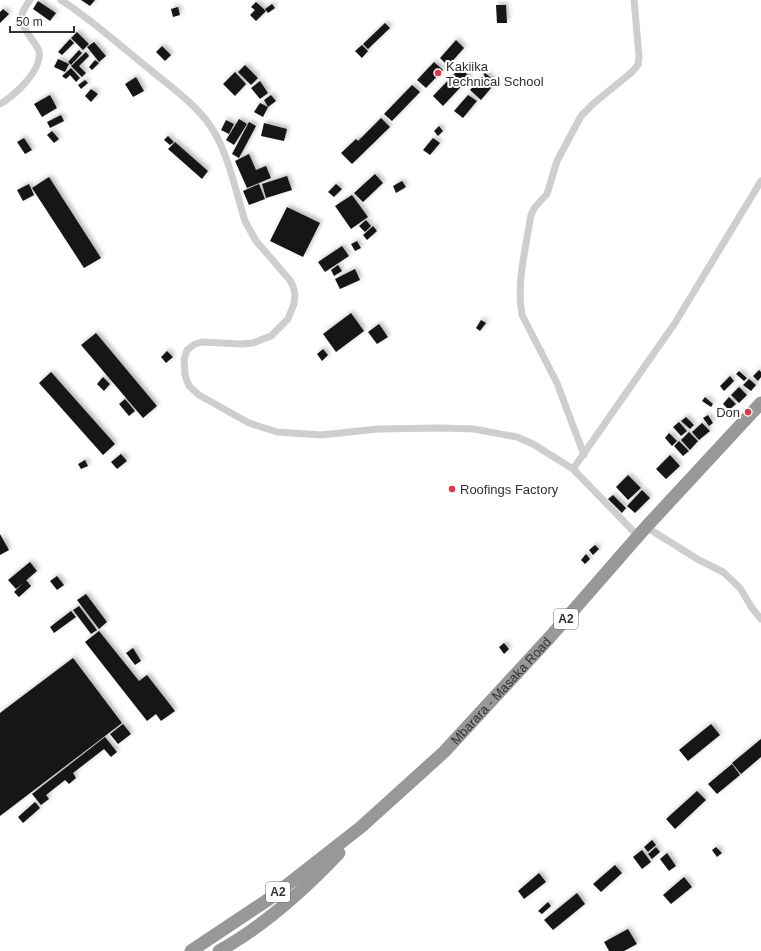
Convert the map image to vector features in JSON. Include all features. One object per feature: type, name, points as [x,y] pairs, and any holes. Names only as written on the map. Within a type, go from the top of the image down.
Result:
[{"type":"highway","name":"Mbarara - Masaka Road","points":[[191,951],[270,899],[362,827],[444,752],[550,638],[642,532],[761,403]]},
{"type":"highway","name":"Mbarara - Masaka Road","points":[[219,951],[255,927],[302,890],[338,854],[362,827]]},
{"type":"street","points":[[0,104],[23,86],[36,68],[39,51],[23,27],[21,19],[22,11],[30,0]]},
{"type":"street","points":[[61,0],[92,22],[192,105],[211,125],[224,152],[249,231],[289,279],[293,286],[295,294],[294,304],[288,319],[271,336],[253,342],[240,344],[202,342],[194,344],[187,350],[184,359],[185,374],[189,386],[199,395],[249,423],[277,432],[320,435],[378,429],[474,429],[517,438],[533,444],[573,470],[642,532],[723,572],[740,588],[752,608],[761,619]]},
{"type":"street","points":[[584,455],[556,383],[522,315],[520,289],[531,215],[535,207],[546,194],[557,161],[582,116],[594,102],[632,72],[638,65],[639,56],[634,0]]},
{"type":"street","points":[[573,470],[675,323],[761,181]]},
{"type":"building","points":[[81,0],[95,0],[90,6]]},
{"type":"building","points":[[38,1],[56,13],[50,21],[33,9]]},
{"type":"building","points":[[256,2],[266,11],[256,21],[250,15],[255,10],[251,7]]},
{"type":"building","points":[[272,4],[275,8],[268,13],[265,9]]},
{"type":"building","points":[[496,5],[506,5],[507,23],[497,23]]},
{"type":"building","points":[[178,7],[180,15],[173,17],[171,9]]},
{"type":"building","points":[[3,9],[9,14],[0,23],[0,12]]},
{"type":"building","points":[[385,23],[390,28],[368,49],[363,44]]},
{"type":"building","points":[[77,32],[89,44],[83,50],[71,38]]},
{"type":"building","points":[[70,39],[74,43],[62,55],[58,52]]},
{"type":"building","points":[[456,40],[464,48],[448,66],[440,58]]},
{"type":"building","points":[[94,42],[106,56],[99,62],[87,47]]},
{"type":"building","points":[[362,45],[368,51],[362,58],[355,51]]},
{"type":"building","points":[[162,46],[171,55],[165,61],[156,52]]},
{"type":"building","points":[[79,50],[82,53],[71,65],[68,62]]},
{"type":"building","points":[[86,52],[89,56],[79,66],[86,73],[82,77],[71,66]]},
{"type":"building","points":[[58,59],[69,64],[65,72],[54,67]]},
{"type":"building","points":[[95,60],[99,63],[92,70],[89,67]]},
{"type":"building","points":[[434,62],[443,70],[426,88],[417,80]]},
{"type":"building","points":[[245,65],[258,78],[251,85],[238,72]]},
{"type":"building","points":[[71,68],[80,78],[76,82],[70,75],[66,79],[62,76]]},
{"type":"building","points":[[460,68],[470,77],[443,106],[433,96]]},
{"type":"building","points":[[235,72],[246,84],[235,96],[223,84]]},
{"type":"building","points":[[485,73],[496,82],[481,100],[470,90]]},
{"type":"building","points":[[136,77],[144,91],[133,97],[125,84]]},
{"type":"building","points":[[85,80],[88,83],[81,89],[78,85]]},
{"type":"building","points":[[260,81],[268,93],[260,99],[251,88]]},
{"type":"building","points":[[412,85],[420,92],[392,121],[384,114]]},
{"type":"building","points":[[91,89],[98,94],[91,102],[85,96]]},
{"type":"building","points":[[50,95],[57,108],[42,117],[34,104]]},
{"type":"building","points":[[271,95],[276,101],[268,107],[264,100]]},
{"type":"building","points":[[468,95],[477,101],[463,118],[454,111]]},
{"type":"building","points":[[260,103],[268,107],[263,117],[254,112]]},
{"type":"building","points":[[61,115],[64,121],[50,128],[47,122]]},
{"type":"building","points":[[381,118],[390,127],[352,164],[341,153],[356,139],[358,141]]},
{"type":"building","points":[[239,119],[247,124],[234,145],[226,140]]},
{"type":"building","points":[[226,120],[234,124],[229,134],[221,130]]},
{"type":"building","points":[[249,122],[256,126],[239,158],[232,154]]},
{"type":"building","points":[[264,123],[287,129],[284,141],[261,136]]},
{"type":"building","points":[[439,126],[443,131],[438,136],[434,131]]},
{"type":"building","points":[[52,131],[59,139],[54,143],[47,135]]},
{"type":"building","points":[[168,136],[174,142],[170,145],[164,140]]},
{"type":"building","points":[[24,138],[32,150],[25,154],[17,142]]},
{"type":"building","points":[[433,138],[440,143],[430,155],[423,150]]},
{"type":"building","points":[[175,142],[208,171],[202,179],[168,149]]},
{"type":"building","points":[[249,154],[256,170],[266,166],[271,178],[247,188],[235,161]]},
{"type":"building","points":[[375,174],[383,183],[363,202],[354,193]]},
{"type":"building","points":[[287,176],[292,190],[266,198],[262,184]]},
{"type":"building","points":[[49,177],[101,258],[84,268],[32,188]]},
{"type":"building","points":[[402,181],[406,187],[396,193],[393,186]]},
{"type":"building","points":[[29,184],[34,195],[23,201],[17,190]]},
{"type":"building","points":[[259,184],[265,199],[249,205],[243,191]]},
{"type":"building","points":[[336,184],[342,189],[334,197],[328,192]]},
{"type":"building","points":[[352,195],[368,217],[351,229],[335,206]]},
{"type":"building","points":[[287,207],[320,223],[303,257],[270,241]]},
{"type":"building","points":[[366,220],[371,226],[365,232],[359,226]]},
{"type":"building","points":[[373,226],[377,231],[367,240],[363,235]]},
{"type":"building","points":[[357,241],[361,248],[355,251],[351,244]]},
{"type":"building","points":[[342,246],[349,256],[325,272],[318,262]]},
{"type":"building","points":[[338,265],[342,271],[334,276],[331,270]]},
{"type":"building","points":[[355,269],[360,280],[340,289],[335,279]]},
{"type":"building","points":[[351,313],[364,331],[336,352],[323,334]]},
{"type":"building","points":[[481,320],[486,323],[480,331],[476,328]]},
{"type":"building","points":[[379,324],[388,337],[377,344],[368,332]]},
{"type":"building","points":[[96,333],[157,406],[143,418],[81,345]]},
{"type":"building","points":[[323,349],[328,355],[322,361],[317,354]]},
{"type":"building","points":[[167,351],[173,357],[166,363],[161,357]]},
{"type":"building","points":[[759,370],[761,372],[761,377],[758,381],[753,376]]},
{"type":"building","points":[[739,371],[747,378],[744,381],[736,374]]},
{"type":"building","points":[[51,372],[115,444],[103,455],[39,383]]},
{"type":"building","points":[[730,376],[734,381],[724,391],[720,386]]},
{"type":"building","points":[[103,377],[110,384],[104,391],[97,384]]},
{"type":"building","points":[[749,379],[756,385],[751,391],[743,385]]},
{"type":"building","points":[[739,387],[747,395],[739,403],[731,395]]},
{"type":"building","points":[[705,397],[713,404],[711,407],[702,401]]},
{"type":"building","points":[[729,397],[736,404],[729,410],[723,404]]},
{"type":"building","points":[[125,399],[135,411],[129,416],[119,404]]},
{"type":"building","points":[[708,415],[713,423],[709,426],[703,418]]},
{"type":"building","points":[[686,417],[694,425],[690,429],[681,421]]},
{"type":"building","points":[[679,422],[687,431],[681,436],[673,427]]},
{"type":"building","points":[[702,423],[710,431],[699,440],[692,432]]},
{"type":"building","points":[[689,432],[698,441],[690,450],[681,440]]},
{"type":"building","points":[[669,433],[677,441],[672,446],[665,438]]},
{"type":"building","points":[[679,441],[689,451],[683,456],[674,446]]},
{"type":"building","points":[[121,454],[127,461],[117,469],[111,462]]},
{"type":"building","points":[[670,455],[680,466],[666,479],[656,469]]},
{"type":"building","points":[[85,460],[88,466],[81,469],[78,464]]},
{"type":"building","points":[[628,475],[641,488],[628,500],[616,487]]},
{"type":"building","points":[[642,490],[650,498],[635,513],[627,506]]},
{"type":"building","points":[[613,495],[626,508],[622,513],[608,499]]},
{"type":"building","points":[[0,534],[9,550],[0,555]]},
{"type":"building","points":[[595,545],[599,549],[593,555],[589,550]]},
{"type":"building","points":[[586,554],[590,559],[585,564],[581,560]]},
{"type":"building","points":[[30,562],[37,571],[16,589],[8,580]]},
{"type":"building","points":[[57,576],[64,585],[57,590],[50,581]]},
{"type":"building","points":[[26,580],[31,586],[19,597],[14,592]]},
{"type":"building","points":[[86,594],[107,622],[99,629],[77,600]]},
{"type":"building","points":[[79,606],[97,630],[91,634],[73,610]]},
{"type":"building","points":[[71,611],[76,617],[54,633],[50,627]]},
{"type":"building","points":[[99,631],[139,681],[147,675],[175,711],[161,721],[156,714],[147,721],[85,642]]},
{"type":"building","points":[[504,643],[509,649],[504,654],[499,647]]},
{"type":"building","points":[[133,648],[141,661],[135,665],[126,653]]},
{"type":"building","points":[[73,658],[122,723],[0,816],[0,713]]},
{"type":"building","points":[[123,724],[131,734],[118,744],[110,734]]},
{"type":"building","points":[[711,724],[720,735],[688,761],[679,750]]},
{"type":"building","points":[[105,737],[117,752],[111,757],[104,749],[73,773],[76,778],[69,784],[65,780],[46,795],[49,799],[41,805],[32,794]]},
{"type":"building","points":[[761,739],[761,757],[741,774],[732,763]]},
{"type":"building","points":[[732,764],[740,775],[717,794],[708,784]]},
{"type":"building","points":[[697,791],[706,800],[675,829],[666,819]]},
{"type":"building","points":[[35,802],[40,808],[23,823],[18,817]]},
{"type":"building","points":[[652,840],[656,845],[648,852],[644,847]]},
{"type":"building","points":[[656,847],[660,852],[652,859],[648,854]]},
{"type":"building","points":[[716,847],[722,853],[717,857],[712,850]]},
{"type":"building","points":[[642,850],[651,862],[642,869],[633,857]]},
{"type":"building","points":[[667,853],[676,866],[669,871],[660,859]]},
{"type":"building","points":[[615,865],[622,873],[601,892],[593,884]]},
{"type":"building","points":[[539,873],[546,882],[524,899],[518,891]]},
{"type":"building","points":[[684,877],[692,887],[671,904],[663,895]]},
{"type":"building","points":[[577,893],[585,904],[553,930],[544,920]]},
{"type":"building","points":[[548,902],[551,906],[542,914],[538,911]]},
{"type":"building","points":[[628,929],[637,944],[624,951],[609,951],[604,942]]},
{"type":"place","name":"Kakiika Technical School","points":[[438,73]]},
{"type":"place","name":"Don","points":[[748,412]]},
{"type":"place","name":"Roofings Factory","points":[[452,489]]}]
